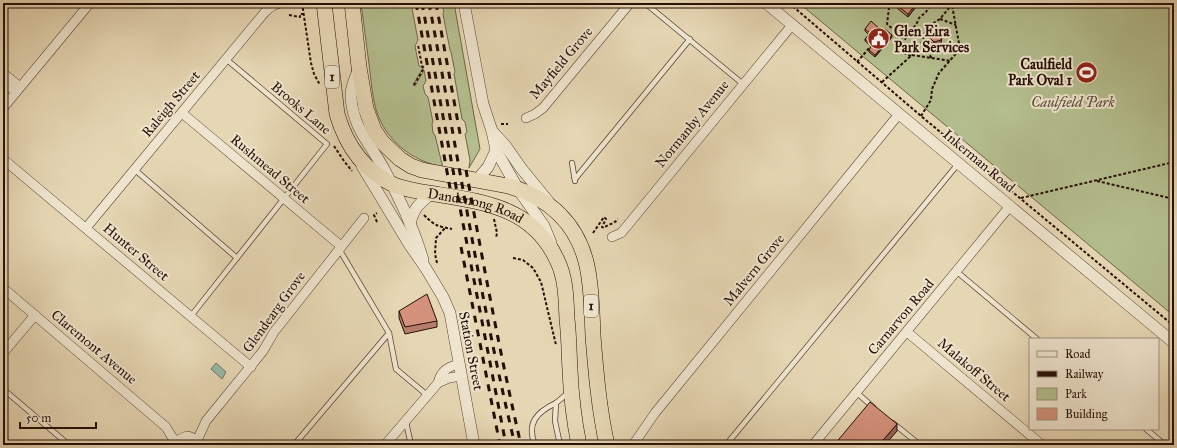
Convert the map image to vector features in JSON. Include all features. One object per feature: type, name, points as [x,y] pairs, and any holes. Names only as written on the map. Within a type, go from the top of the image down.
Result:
[{"type":"highway","name":"Dandenong Road","points":[[324,3],[337,114],[342,132],[356,154],[372,171],[392,183],[409,189],[432,194],[494,205],[516,215],[528,222],[538,232],[548,244],[557,259],[563,275],[566,296],[571,390],[579,445]]},
{"type":"highway","name":"Dandenong Road","points":[[352,3],[359,67],[366,109],[377,136],[390,151],[404,163],[422,170],[518,189],[538,198],[552,207],[576,236],[587,267],[600,405],[607,445]]},
{"type":"street","points":[[3,108],[90,3]]},
{"type":"street","name":"Raleigh Street","points":[[86,228],[267,10],[280,3]]},
{"type":"street","points":[[464,3],[484,104],[505,145],[521,168],[560,215]]},
{"type":"street","name":"Mayfield Grove","points":[[526,118],[543,108],[630,3]]},
{"type":"street","name":"Inkerman Road","points":[[766,3],[1174,343]]},
{"type":"street","name":"Normanby Avenue","points":[[612,237],[621,233],[627,226],[792,25]]},
{"type":"street","name":"Station Street","points":[[359,67],[351,92],[351,100],[355,118],[364,139],[377,156],[392,183],[418,242],[425,267]]},
{"type":"street","points":[[3,73],[18,89]]},
{"type":"street","points":[[3,81],[18,89]]},
{"type":"street","name":"Rushmead Street","points":[[182,113],[340,247]]},
{"type":"street","name":"Malvern Grove","points":[[633,445],[655,413],[899,114]]},
{"type":"street","points":[[477,180],[488,167],[496,150],[496,128]]},
{"type":"street","name":"Station Street","points":[[351,148],[408,244],[425,267],[447,304],[450,313],[474,445]]},
{"type":"street","points":[[496,150],[518,189],[544,226],[557,259]]},
{"type":"street","name":"Hunter Street","points":[[3,159],[250,367]]},
{"type":"street","points":[[410,224],[417,206],[432,194]]},
{"type":"street","name":"Carnarvon Road","points":[[813,445],[1010,206]]},
{"type":"street","name":"Glendearg Grove","points":[[179,445],[180,440],[206,421],[263,351],[274,332],[364,218]]},
{"type":"street","name":"Claremont Avenue","points":[[3,288],[166,427],[179,445]]},
{"type":"street","points":[[3,353],[35,315]]},
{"type":"street","name":"Malakoff Street","points":[[907,332],[1042,445]]},
{"type":"street","points":[[438,383],[440,375],[443,371],[459,364]]},
{"type":"street","points":[[385,445],[438,383],[449,378],[461,376]]},
{"type":"street","name":"Glendearg Grove","points":[[196,444],[206,421]]},
{"type":"street","name":"Claremont Avenue","points":[[166,427],[193,438],[196,444]]},
{"type":"lane","points":[[645,3],[743,84]]},
{"type":"lane","points":[[572,164],[575,181],[690,40]]},
{"type":"lane","name":"Brooks Lane","points":[[226,59],[327,144],[284,198]]},
{"type":"lane","points":[[726,445],[958,163]]},
{"type":"lane","points":[[134,170],[237,258]]},
{"type":"lane","points":[[191,316],[284,198]]},
{"type":"lane","points":[[340,247],[389,333],[396,369],[427,395]]},
{"type":"lane","points":[[956,271],[1036,338]]},
{"type":"lane","points":[[294,445],[389,333]]},
{"type":"lane","points":[[3,388],[69,445]]},
{"type":"lane","points":[[535,445],[532,435],[532,428],[536,416],[556,403],[571,390]]},
{"type":"lane","points":[[856,392],[877,410]]},
{"type":"lane","points":[[556,403],[555,421],[560,445]]},
{"type":"lane","points":[[406,420],[411,445]]},
{"type":"lane","points":[[889,420],[920,445]]},
{"type":"lane","points":[[1147,430],[1165,445]]},
{"type":"path","points":[[789,3],[921,116],[1174,326]]},
{"type":"path","points":[[886,3],[889,8],[887,24],[905,39]]},
{"type":"path","points":[[935,3],[919,18],[916,25],[900,44],[900,50],[904,53],[912,55],[951,61]]},
{"type":"path","points":[[882,82],[912,55],[923,41],[926,28],[940,19],[953,4]]},
{"type":"path","points":[[921,116],[931,100],[932,89],[939,73],[960,49],[953,4]]},
{"type":"path","points":[[289,15],[300,17],[300,14],[303,14]]},
{"type":"path","points":[[940,19],[956,25]]},
{"type":"path","points":[[923,41],[932,59]]},
{"type":"path","points":[[414,84],[424,68],[422,66],[418,45]]},
{"type":"path","points":[[857,62],[871,46]]},
{"type":"path","points":[[496,128],[508,124]]},
{"type":"path","points":[[1021,198],[1174,162]]},
{"type":"path","points":[[1096,180],[1174,200]]},
{"type":"path","points":[[377,212],[374,215],[377,222]]},
{"type":"path","points":[[420,212],[432,224],[452,229]]},
{"type":"path","points":[[493,214],[497,233],[496,238]]},
{"type":"path","points":[[593,233],[604,217],[606,219],[602,227],[604,228],[607,225],[615,223],[618,219]]},
{"type":"path","points":[[437,262],[434,254],[436,238],[445,228]]},
{"type":"path","points":[[512,258],[523,260],[534,268],[542,282],[556,346]]},
{"type":"green space","points":[[361,3],[411,3],[418,40],[415,46],[419,66],[423,68],[413,85],[415,86],[424,70],[426,81],[423,86],[425,94],[428,97],[433,122],[433,133],[435,135],[443,167],[411,155],[393,140],[380,121],[374,99]]},
{"type":"green space","points":[[441,3],[454,3],[480,149],[469,168],[470,160],[465,134],[467,132],[465,122],[462,119],[454,74],[455,72],[443,14],[444,10]]},
{"type":"green space","name":"Caulfield Park","points":[[799,3],[1174,3],[1174,316]]},
{"type":"shaded area","points":[[216,363],[226,372],[222,379],[211,369]]},
{"type":"building","points":[[901,3],[917,3],[908,14],[898,6]]},
{"type":"building","name":"Glen Eira Park Services","points":[[871,21],[883,32],[885,29],[892,35],[875,55],[869,50],[872,45],[865,39],[870,33],[865,29]]},
{"type":"building","points":[[937,30],[942,34],[941,40],[934,42],[930,38],[931,32]]},
{"type":"building","points":[[427,294],[437,321],[405,327],[399,311]]},
{"type":"building","points":[[870,402],[897,424],[879,445],[834,445]]},
{"type":"railway","points":[[416,3],[450,188]]},
{"type":"railway","points":[[422,3],[506,445]]},
{"type":"railway","points":[[429,3],[480,280],[502,390],[515,445]]},
{"type":"railway","points":[[436,3],[461,139]]},
{"type":"railway","points":[[466,170],[485,273],[521,445]]},
{"type":"railway","points":[[461,247],[500,445]]},
{"type":"place","name":"Glen Eira Park Services","points":[[879,39]]},
{"type":"place","name":"Caulfield Park Oval 1","points":[[1087,72]]}]
